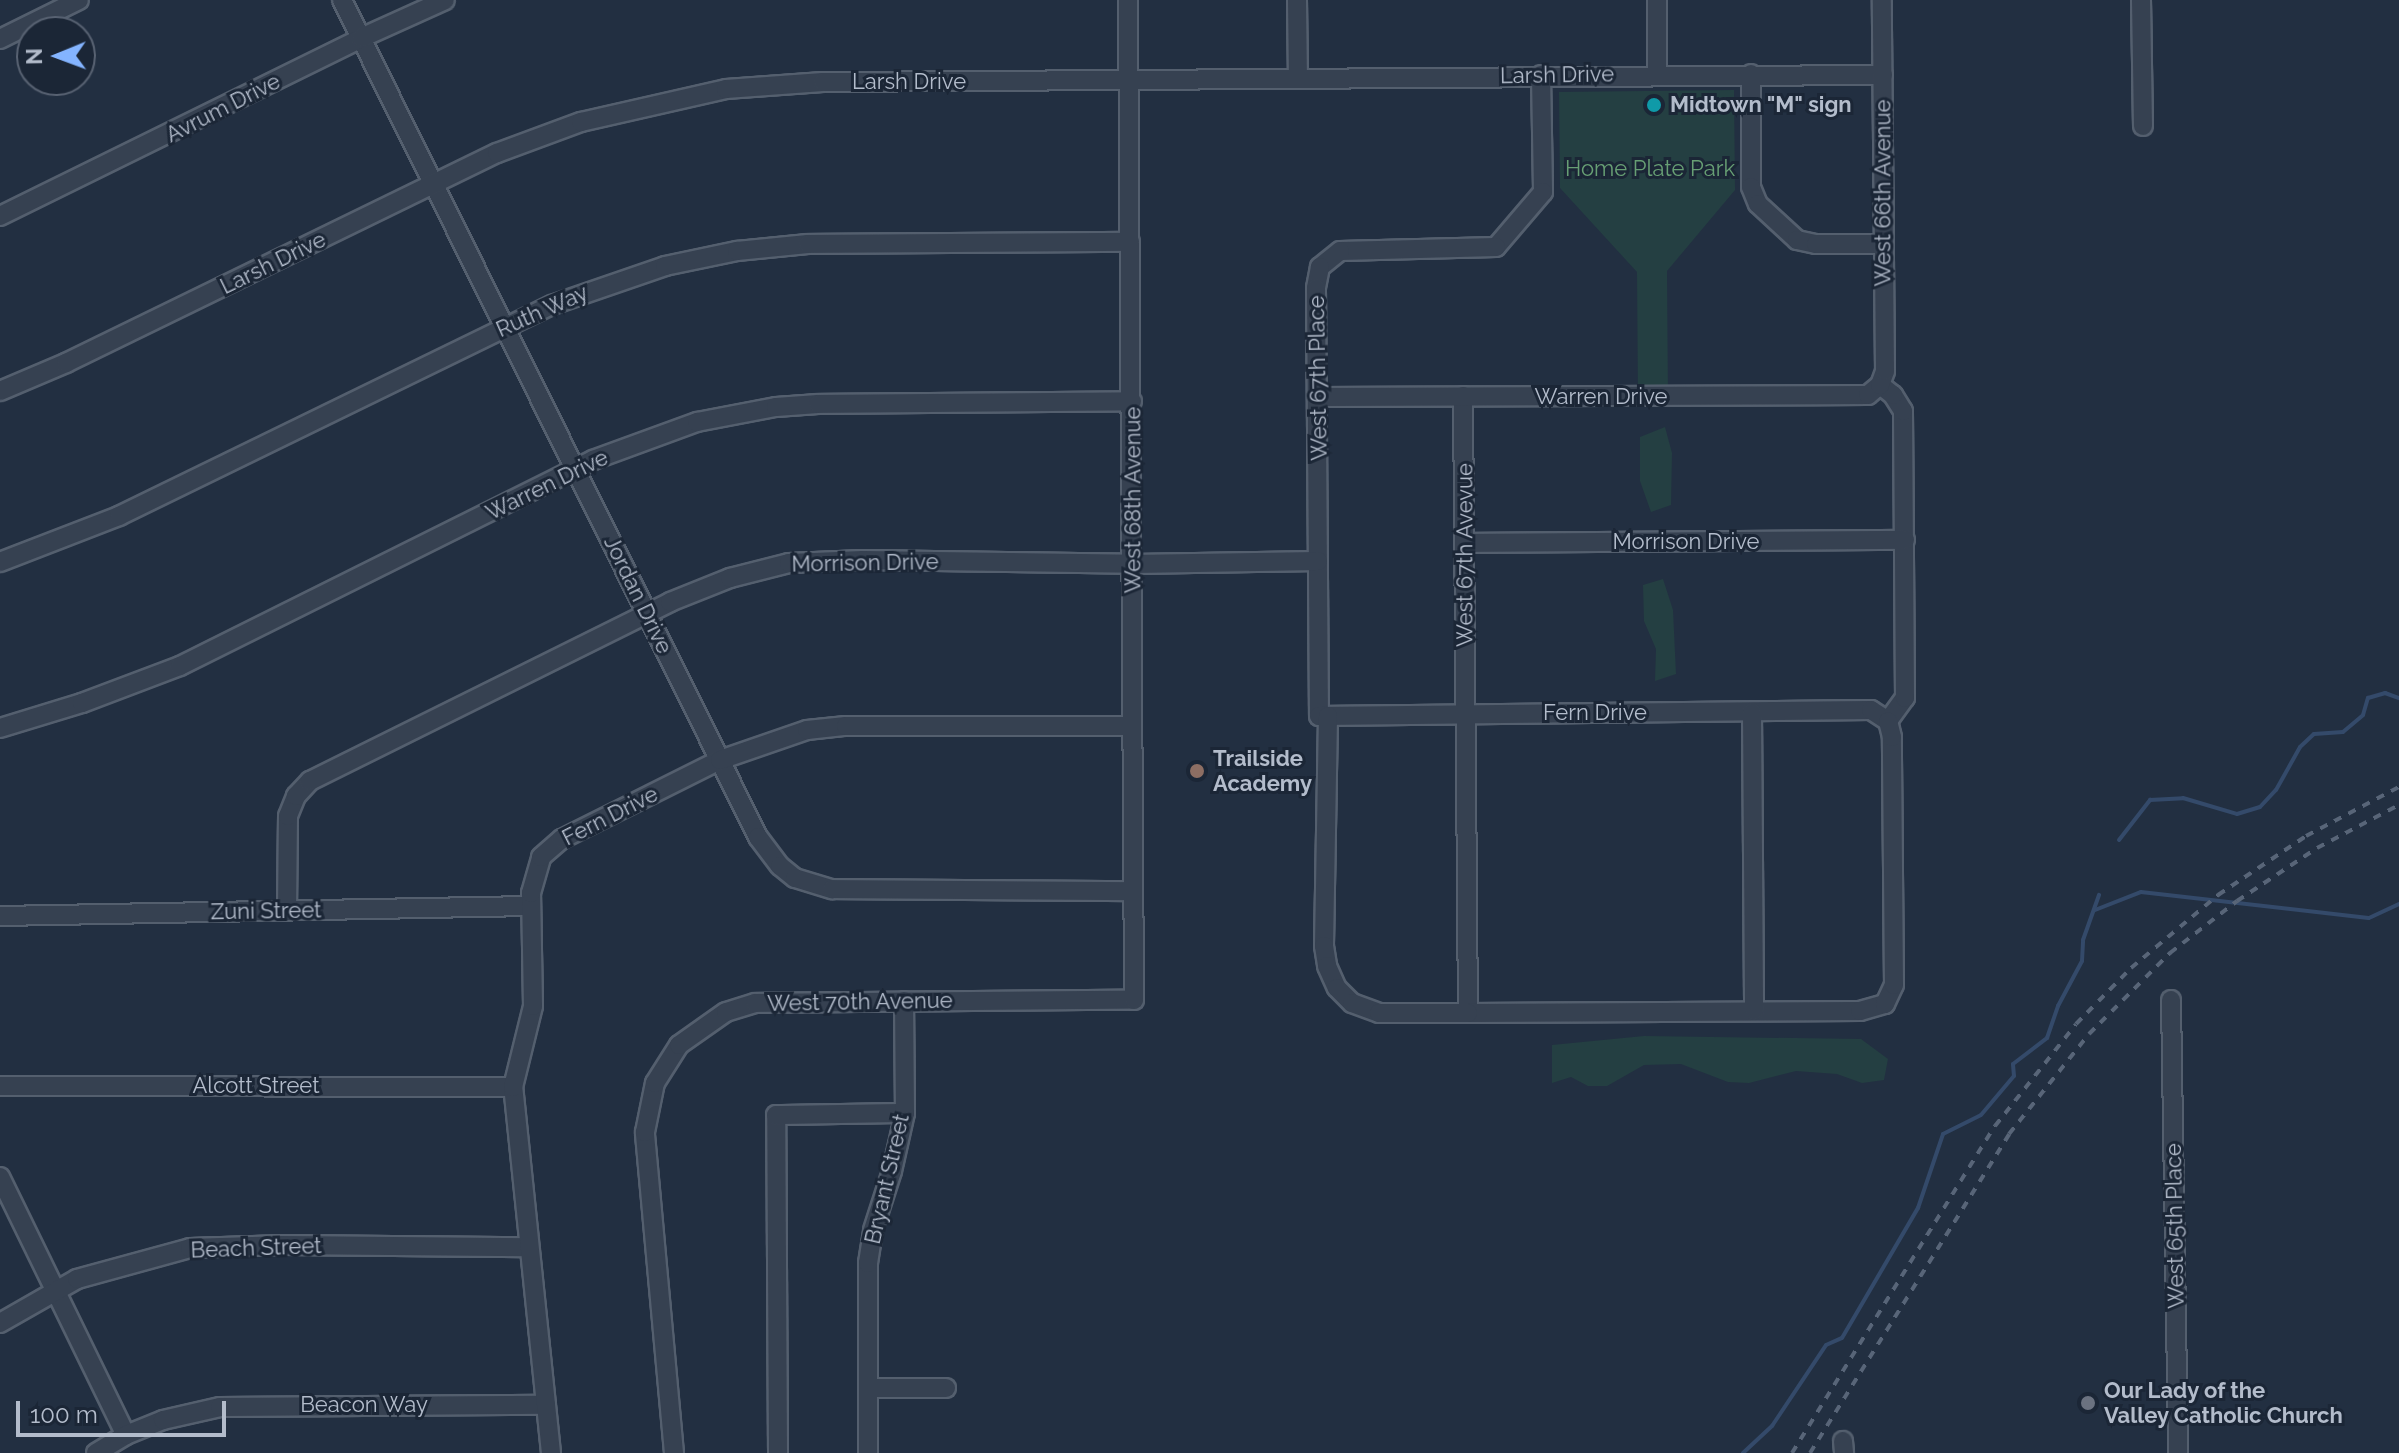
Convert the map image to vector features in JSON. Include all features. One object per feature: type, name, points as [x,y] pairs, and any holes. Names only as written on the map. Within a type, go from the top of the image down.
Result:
[{"type":"street","points":[[0,39],[79,0]]},
{"type":"street","name":"Jordan Drive","points":[[342,0],[768,852],[795,878],[819,886],[1132,891]]},
{"type":"street","name":"Avrum Drive","points":[[0,216],[361,38],[445,0]]},
{"type":"street","name":"West 68th Avenue","points":[[1128,0],[1134,1000]]},
{"type":"street","points":[[1297,0],[1298,79]]},
{"type":"street","points":[[1657,0],[1657,74]]},
{"type":"street","name":"West 66th Avenue","points":[[1880,385],[1885,371],[1882,0]]},
{"type":"street","points":[[2141,0],[2143,126]]},
{"type":"street","name":"Larsh Drive","points":[[0,391],[66,363],[511,147],[581,122],[726,89],[823,82],[1129,82],[1657,74],[1883,75]]},
{"type":"street","points":[[1751,74],[1751,187],[1758,204],[1797,240],[1816,244],[1883,244]]},
{"type":"street","name":"West 67th Place","points":[[1541,75],[1543,192],[1496,247],[1340,251],[1320,267],[1316,288],[1324,946],[1327,966],[1337,988],[1352,1003],[1379,1013],[1860,1011],[1885,1004],[1894,985],[1892,737],[1888,721]]},
{"type":"street","name":"Ruth Way","points":[[0,562],[119,516],[506,326],[628,276],[737,251],[808,244],[1130,242]]},
{"type":"street","points":[[1880,385],[1893,395],[1903,411],[1905,698],[1888,721]]},
{"type":"street","name":"Warren Drive","points":[[1319,397],[1868,395],[1880,385]]},
{"type":"street","name":"West 67th Avevue","points":[[1463,396],[1468,1013]]},
{"type":"street","name":"Warren Drive","points":[[0,728],[82,703],[180,666],[575,470],[670,430],[776,407],[818,404],[1132,401]]},
{"type":"street","name":"Morrison Drive","points":[[1466,543],[1905,540]]},
{"type":"street","name":"Morrison Drive","points":[[287,911],[288,816],[296,796],[310,781],[719,582],[789,563],[863,560],[1133,564],[1318,561]]},
{"type":"street","name":"Fern Drive","points":[[1323,716],[1871,710],[1888,721]]},
{"type":"street","points":[[1752,712],[1754,1011]]},
{"type":"street","name":"Fern Drive","points":[[551,1453],[513,1087],[533,1006],[531,906],[536,866],[550,849],[720,760],[776,738],[828,727],[1130,726]]},
{"type":"street","name":"Zuni Street","points":[[0,916],[531,906]]},
{"type":"street","name":"West 70th Avenue","points":[[674,1453],[645,1132],[649,1100],[661,1071],[679,1045],[698,1030],[740,1007],[780,1001],[1134,1000]]},
{"type":"street","name":"West 65th Place","points":[[2171,1000],[2178,1453]]},
{"type":"street","name":"Bryant Street","points":[[868,1453],[866,1303],[873,1230],[892,1171],[905,1113],[904,1001]]},
{"type":"street","name":"Alcott Street","points":[[0,1086],[513,1087]]},
{"type":"street","points":[[778,1453],[776,1115],[905,1113]]},
{"type":"street","points":[[0,1177],[126,1435]]},
{"type":"street","name":"Beach Street","points":[[0,1323],[54,1290],[104,1269],[156,1255],[219,1245],[529,1247]]},
{"type":"street","points":[[868,1388],[946,1388]]},
{"type":"street","name":"Beacon Way","points":[[96,1453],[126,1435],[163,1420],[220,1407],[546,1405]]},
{"type":"green space","name":"Home Plate Park","points":[[1734,90],[1735,190],[1667,271],[1668,398],[1638,398],[1637,272],[1560,188],[1559,92]]},
{"type":"green space","points":[[1665,427],[1672,453],[1671,505],[1651,512],[1640,481],[1640,437]]},
{"type":"green space","points":[[1663,579],[1673,610],[1676,674],[1655,681],[1656,649],[1644,621],[1643,585]]},
{"type":"green space","points":[[1644,1036],[1861,1039],[1888,1059],[1884,1080],[1862,1083],[1837,1074],[1796,1071],[1749,1083],[1728,1082],[1681,1064],[1644,1065],[1607,1086],[1588,1086],[1571,1077],[1552,1083],[1552,1045]]},
{"type":"waterway","points":[[2119,840],[2150,800],[2183,798],[2237,814],[2260,807],[2276,790],[2300,747],[2314,734],[2343,732],[2363,715],[2368,698],[2385,693],[2399,698]]},
{"type":"waterway","points":[[2095,910],[2141,892],[2369,918],[2399,904]]},
{"type":"waterway","points":[[1743,1453],[1772,1426],[1826,1345],[1842,1338],[1918,1208],[1943,1134],[1981,1115],[2014,1076],[2013,1064],[2047,1038],[2058,1006],[2082,961],[2083,940],[2099,895]]},
{"type":"railway","points":[[1792,1453],[1995,1126],[2076,1024],[2131,968],[2218,895],[2306,836],[2399,787]]},
{"type":"railway","points":[[1810,1453],[2009,1134],[2089,1034],[2170,953],[2237,901],[2317,848],[2399,805]]},
{"type":"place","name":"Midtown \"M\" sign","points":[[1654,105]]},
{"type":"place","name":"Trailside Academy","points":[[1197,771]]},
{"type":"place","name":"Our Lady of the Valley Catholic Church","points":[[2088,1403]]}]
